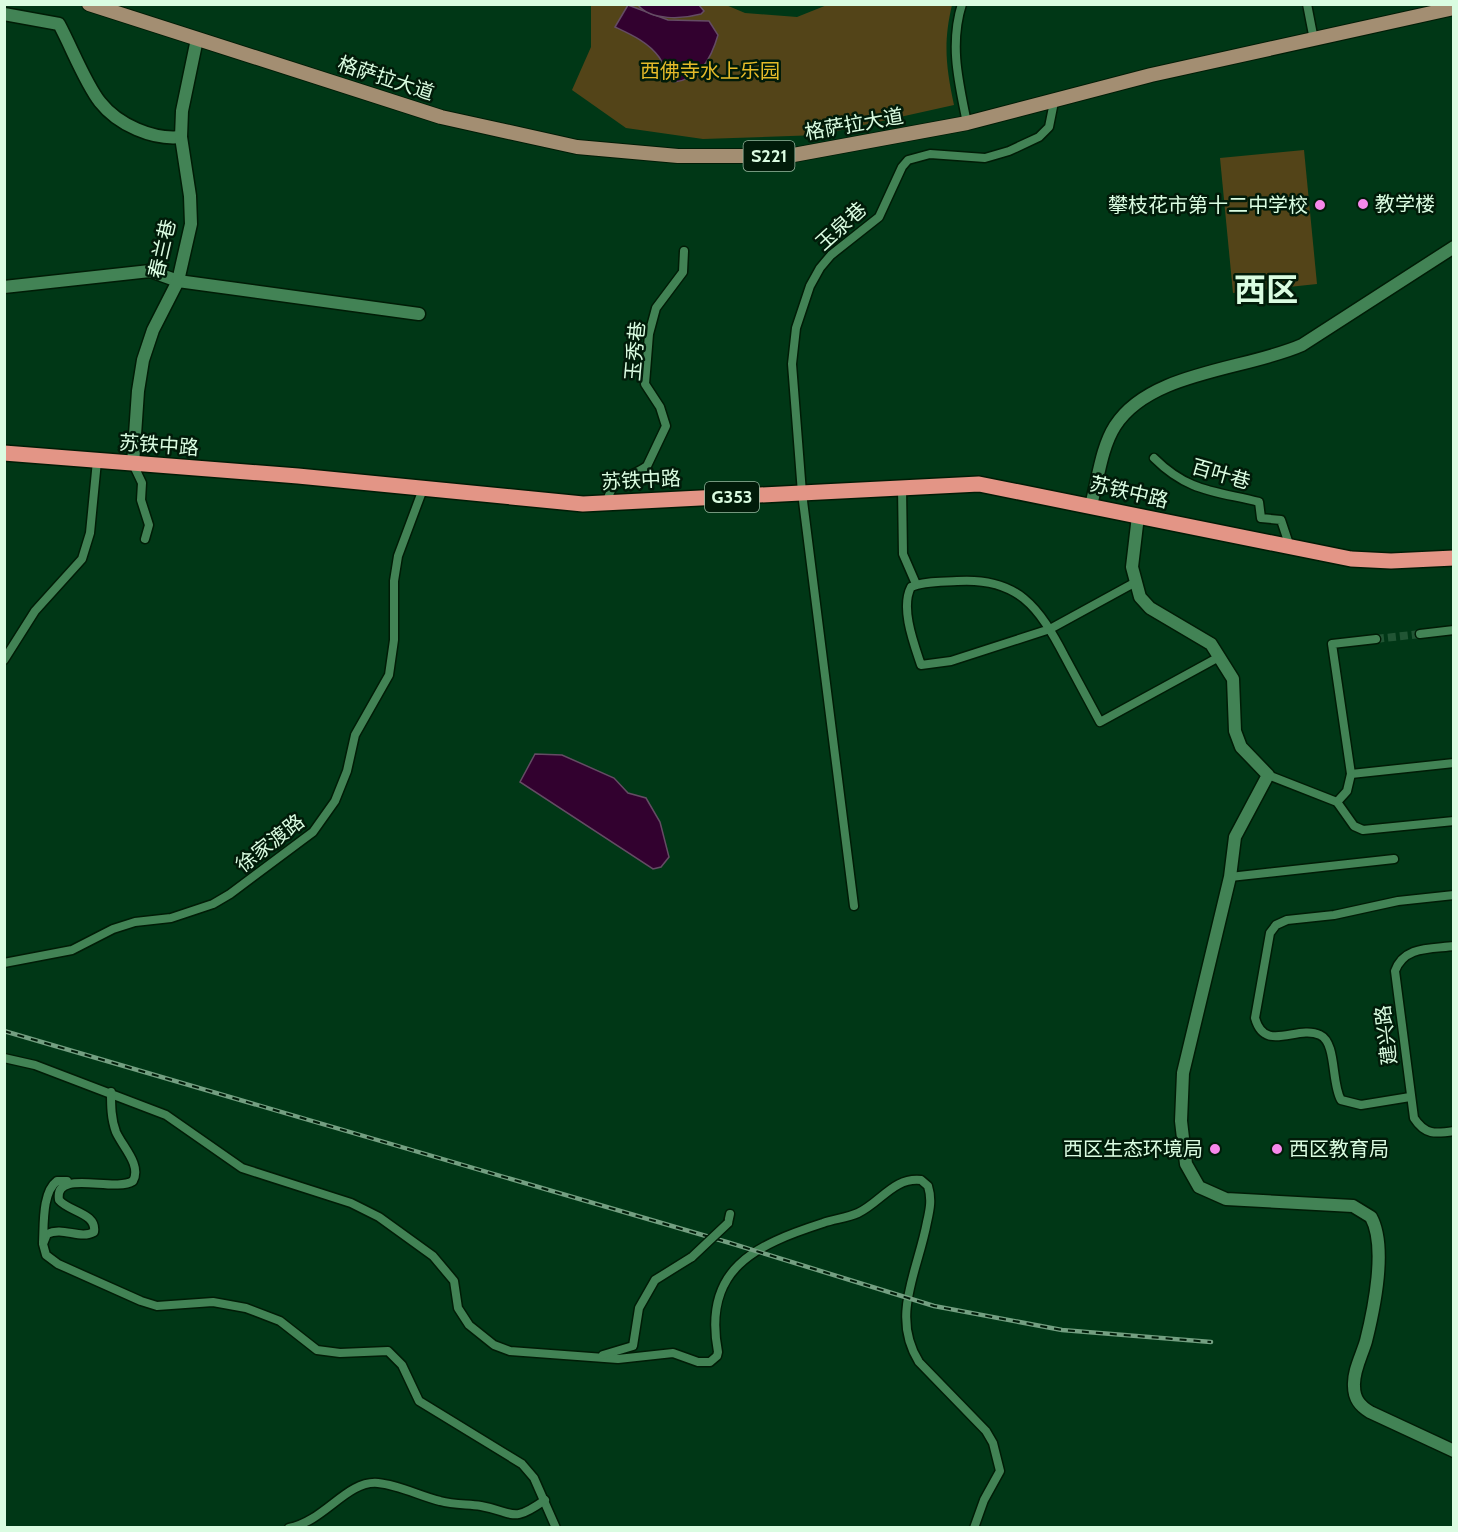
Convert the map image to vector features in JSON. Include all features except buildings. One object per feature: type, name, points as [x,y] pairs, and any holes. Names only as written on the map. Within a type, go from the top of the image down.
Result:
[{"type":"highway","name":"苏铁中路","points":[[4,453],[583,504],[979,484],[1351,559],[1391,561],[1454,558]]},
{"type":"main road","name":"格萨拉大道","points":[[89,4],[441,117],[578,147],[678,156],[788,156],[967,123],[1151,75],[1454,8]]},
{"type":"street","points":[[962,4],[956,38],[955,67],[967,123]]},
{"type":"street","points":[[1307,4],[1314,40]]},
{"type":"street","points":[[4,14],[59,24],[100,102],[127,125],[168,138],[181,137]]},
{"type":"street","name":"春兰巷","points":[[133,464],[138,391],[143,360],[153,330],[178,281],[191,224],[190,196],[181,137],[185,87],[197,39]]},
{"type":"street","name":"玉泉巷","points":[[854,906],[802,493],[793,345],[803,302],[820,268],[831,255],[879,218],[902,167],[908,160],[930,153],[985,158],[1009,151],[1039,136],[1049,127],[1053,102]]},
{"type":"street","points":[[1091,505],[1106,447],[1115,426],[1133,405],[1156,390],[1276,357],[1302,345],[1454,247]]},
{"type":"street","name":"玉秀巷","points":[[607,503],[611,487],[616,481],[647,466],[657,442],[665,432],[665,420],[645,384],[649,334],[656,308],[683,272],[684,251]]},
{"type":"street","points":[[4,287],[150,271],[178,281],[419,314]]},
{"type":"street","name":"百叶巷","points":[[1154,458],[1172,476],[1185,483],[1259,502],[1261,518],[1281,520],[1290,547]]},
{"type":"street","points":[[4,660],[35,611],[75,569],[84,554],[90,533],[97,461]]},
{"type":"street","points":[[133,464],[142,483],[141,500],[149,525],[145,539]]},
{"type":"street","points":[[902,488],[903,554],[916,584]]},
{"type":"street","name":"徐家渡路","points":[[4,963],[63,952],[113,929],[135,922],[171,918],[213,904],[230,894],[313,832],[335,801],[347,771],[356,735],[389,675],[394,640],[394,581],[398,556],[423,489]]},
{"type":"street","points":[[1138,516],[1132,549],[1134,583],[1140,597],[1150,608],[1211,644],[1233,679],[1233,714],[1238,739],[1252,761],[1268,775],[1337,802],[1354,826],[1363,830],[1454,821]]},
{"type":"street","points":[[1134,583],[1050,629],[951,661],[921,665],[913,640],[907,601],[911,587],[916,584],[976,580],[995,583],[1013,590],[1031,603],[1050,629],[1100,722],[1219,657]]},
{"type":"street","points":[[1420,634],[1454,630]]},
{"type":"street","points":[[1337,802],[1347,791],[1351,774],[1332,644],[1376,639]]},
{"type":"street","points":[[1351,774],[1454,764]]},
{"type":"street","points":[[1268,775],[1235,837],[1230,876],[1183,1073],[1180,1121],[1186,1164],[1199,1186],[1226,1199],[1343,1205],[1363,1210],[1371,1217],[1378,1235],[1379,1260],[1366,1339],[1353,1385],[1355,1396],[1361,1406],[1370,1412],[1454,1451]]},
{"type":"street","points":[[1230,876],[1394,859]]},
{"type":"street","points":[[1410,1097],[1350,1104],[1341,1100],[1336,1091],[1331,1050],[1327,1041],[1320,1035],[1267,1035],[1258,1029],[1255,1018],[1270,933],[1276,925],[1287,920],[1334,915],[1398,901],[1454,895]]},
{"type":"street","name":"建兴路","points":[[1454,946],[1409,952],[1399,959],[1395,971],[1414,1118],[1421,1129],[1433,1134],[1454,1131]]},
{"type":"street","points":[[4,1059],[35,1065],[111,1092],[166,1115],[242,1168],[351,1203],[379,1217],[433,1256],[454,1281],[458,1308],[464,1319],[494,1345],[510,1351],[635,1358],[673,1353],[704,1363],[714,1360],[718,1352],[714,1330],[715,1309],[720,1293],[736,1266],[769,1243],[784,1236],[856,1214],[901,1182],[921,1180],[928,1186],[931,1204],[910,1286],[904,1323],[911,1350],[919,1362],[986,1431],[993,1443],[1000,1471],[984,1500],[974,1527]]},
{"type":"street","points":[[111,1092],[116,1131],[134,1164],[135,1176],[133,1181],[122,1185],[62,1180],[53,1184],[44,1218],[43,1244],[46,1255],[58,1264],[157,1306],[213,1302],[246,1308],[280,1321],[317,1350],[340,1353],[388,1350],[402,1365],[419,1401],[459,1428],[491,1443],[515,1459],[534,1478],[556,1527]]},
{"type":"street","points":[[43,1244],[48,1234],[53,1232],[87,1235],[94,1232],[94,1223],[91,1219],[59,1200],[59,1189],[62,1185],[73,1182]]},
{"type":"street","points":[[594,1357],[633,1346],[639,1308],[655,1280],[692,1257],[729,1219]]},
{"type":"street","points":[[290,1527],[316,1518],[348,1492],[372,1483],[443,1502],[487,1507],[509,1515],[521,1514],[545,1500]]},
{"type":"green space","name":"西佛寺水上乐园","points":[[591,5],[726,5],[745,13],[797,17],[827,5],[952,5],[947,31],[947,55],[954,105],[819,135],[703,139],[626,128],[572,90],[591,47]]},
{"type":"green space","points":[[1304,150],[1317,284],[1233,293],[1220,158]]},
{"type":"shaded area","points":[[628,5],[668,20],[709,21],[718,35],[708,60],[691,77],[674,82],[650,47],[615,27]]},
{"type":"shaded area","points":[[638,5],[699,5],[704,11],[694,16],[677,18],[651,14]]},
{"type":"shaded area","points":[[535,754],[562,755],[614,778],[628,793],[646,798],[660,822],[669,857],[661,867],[653,869],[520,782]]},
{"type":"tunnel","points":[[1376,639],[1420,634]]},
{"type":"railway","points":[[4,1031],[730,1243],[934,1306],[1062,1330],[1211,1342]]},
{"type":"place","name":"教学楼","points":[[1363,204]]},
{"type":"place","name":"攀枝花市第十二中学校","points":[[1320,205]]},
{"type":"place","name":"西区生态环境局","points":[[1215,1149]]},
{"type":"place","name":"西区教育局","points":[[1277,1149]]},
{"type":"district","name":"西区","points":[[1266,289]]}]
